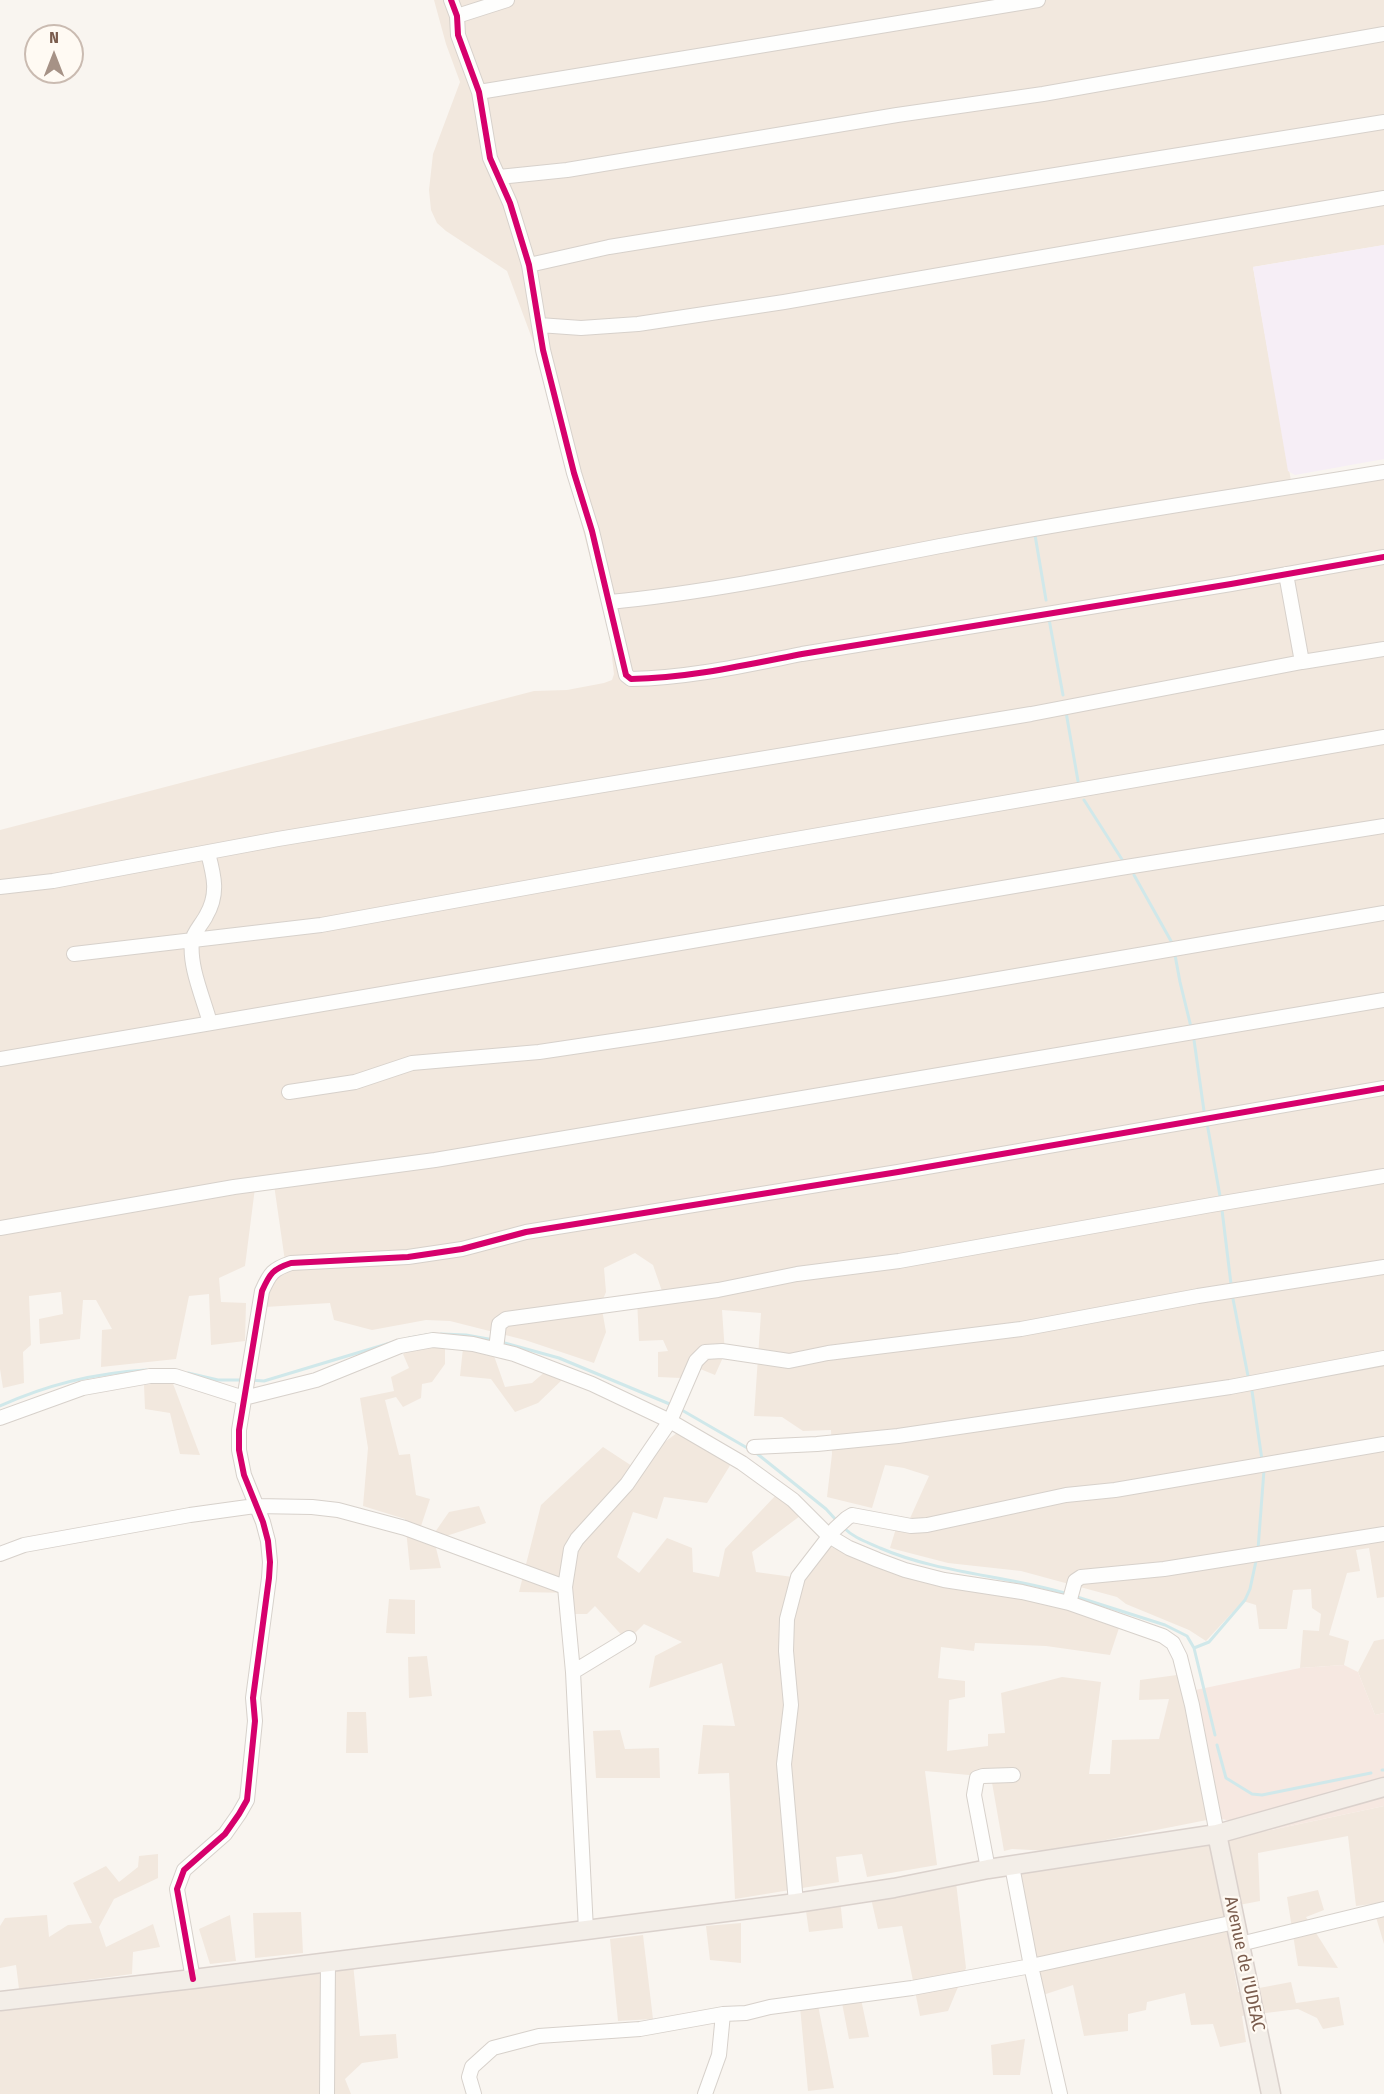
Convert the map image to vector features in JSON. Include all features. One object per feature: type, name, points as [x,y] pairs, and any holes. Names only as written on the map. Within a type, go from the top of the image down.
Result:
[{"type":"main road","points":[[0,2001],[586,1930],[894,1888],[988,1869],[1217,1834],[1384,1787]]},
{"type":"main road","name":"Avenue de I'UDEAC","points":[[1217,1834],[1271,2094]]},
{"type":"street","points":[[451,0],[457,16],[458,35],[479,92],[490,158],[510,203],[529,265],[543,350],[574,473],[592,531],[626,675],[631,679],[734,667],[1384,557]]},
{"type":"street","points":[[457,16],[507,0]]},
{"type":"street","points":[[479,92],[1038,0]]},
{"type":"street","points":[[499,177],[567,170],[897,115],[1042,94],[1384,34]]},
{"type":"street","points":[[529,265],[609,247],[1384,122]]},
{"type":"street","points":[[539,325],[580,328],[649,323],[784,302],[1384,198]]},
{"type":"street","points":[[610,602],[701,592],[968,541],[1384,472]]},
{"type":"street","points":[[1286,574],[1302,662]]},
{"type":"street","points":[[0,888],[297,836],[1031,714],[1302,662],[1384,649]]},
{"type":"street","points":[[74,954],[321,925],[773,843],[1384,737]]},
{"type":"street","points":[[0,1059],[1120,868],[1384,826]]},
{"type":"street","points":[[208,853],[216,885],[208,914],[192,939],[193,972],[210,1023]]},
{"type":"street","points":[[289,1092],[355,1082],[412,1064],[539,1052],[653,1035],[946,988],[1384,913]]},
{"type":"street","points":[[0,1228],[165,1198],[446,1158],[1384,1000]]},
{"type":"street","points":[[193,1979],[177,1889],[184,1870],[225,1834],[239,1815],[247,1800],[250,1779],[255,1721],[253,1698],[270,1562],[265,1531],[244,1475],[239,1450],[245,1387],[262,1291],[276,1268],[291,1263],[408,1257],[462,1249],[526,1232],[875,1176],[1384,1088]]},
{"type":"street","points":[[496,1342],[499,1324],[506,1319],[718,1290],[797,1274],[899,1261],[1384,1176]]},
{"type":"street","points":[[586,1930],[573,1672],[565,1587],[571,1549],[577,1539],[627,1484],[670,1421],[696,1361],[705,1352],[722,1351],[789,1361],[828,1353],[1021,1329],[1198,1296],[1384,1267]]},
{"type":"street","points":[[0,1418],[83,1388],[150,1376],[175,1376],[245,1387],[316,1380],[400,1346],[433,1340],[474,1344],[496,1342],[514,1354],[592,1384],[670,1421],[742,1462],[836,1528],[849,1548],[905,1570],[944,1580],[1070,1597],[1163,1636],[1173,1643],[1180,1657],[1192,1705],[1217,1834]]},
{"type":"street","points":[[754,1447],[817,1444],[898,1436],[1230,1387],[1384,1358]]},
{"type":"street","points":[[796,1903],[784,1764],[791,1705],[786,1651],[787,1619],[798,1577],[836,1528],[852,1515],[903,1525],[927,1525],[1047,1499],[1115,1490],[1384,1444]]},
{"type":"street","points":[[0,1554],[24,1545],[48,1540],[190,1515],[255,1506],[312,1507],[368,1517],[405,1528],[565,1587]]},
{"type":"street","points":[[1070,1597],[1075,1581],[1081,1577],[1164,1569],[1384,1534]]},
{"type":"street","points":[[573,1672],[629,1638]]},
{"type":"street","points":[[988,1869],[974,1795],[975,1785],[977,1778],[983,1776],[1013,1775]]},
{"type":"street","points":[[1012,1866],[1031,1966],[1060,2094]]},
{"type":"street","points":[[1240,1944],[1384,1909]]},
{"type":"street","points":[[474,2094],[469,2077],[472,2067],[493,2048],[539,2036],[640,2029],[723,2014],[746,2013],[770,2007],[912,1988],[1031,1966],[1235,1922]]},
{"type":"street","points":[[327,2094],[328,1961]]},
{"type":"street","points":[[705,2094],[719,2055],[723,2014]]},
{"type":"shaded area","points":[[434,0],[1384,0],[1384,245],[1253,267],[1293,492],[1384,477],[1384,1597],[1377,1598],[1369,1548],[1356,1550],[1360,1571],[1347,1573],[1329,1635],[1349,1641],[1344,1665],[1300,1668],[1303,1630],[1319,1631],[1321,1614],[1312,1608],[1311,1589],[1293,1590],[1287,1629],[1259,1629],[1256,1605],[1243,1601],[1206,1641],[1189,1630],[1126,1604],[1117,1597],[1021,1571],[948,1563],[890,1548],[897,1525],[907,1525],[929,1476],[885,1465],[872,1508],[827,1497],[832,1454],[831,1430],[803,1431],[782,1417],[754,1416],[761,1313],[722,1310],[725,1353],[715,1375],[688,1364],[681,1378],[658,1377],[658,1352],[668,1351],[663,1340],[639,1341],[637,1299],[663,1294],[653,1265],[635,1253],[604,1268],[606,1292],[601,1304],[606,1332],[594,1363],[525,1340],[450,1321],[426,1320],[372,1330],[334,1320],[330,1303],[265,1307],[266,1282],[286,1268],[273,1178],[256,1180],[245,1266],[219,1278],[221,1302],[246,1303],[245,1341],[211,1345],[209,1294],[189,1296],[176,1359],[101,1367],[102,1330],[112,1329],[96,1300],[83,1300],[80,1339],[40,1344],[39,1319],[63,1314],[61,1292],[29,1296],[31,1345],[23,1352],[24,1383],[3,1388],[0,1369],[0,830],[534,691],[567,690],[604,683],[612,680],[614,674],[607,616],[537,352],[507,271],[446,231],[437,223],[431,210],[429,190],[433,154],[460,82],[446,44]]},
{"type":"shaded area","points":[[1384,245],[1384,459],[1295,475],[1288,471],[1253,267]]},
{"type":"shaded area","points":[[410,1347],[445,1347],[445,1364],[432,1382],[422,1384],[421,1398],[403,1407],[396,1397],[385,1400],[399,1455],[410,1454],[416,1495],[430,1499],[420,1529],[433,1535],[449,1512],[479,1506],[486,1523],[434,1540],[441,1568],[410,1570],[405,1519],[363,1506],[368,1448],[360,1398],[394,1391],[391,1377],[409,1368],[403,1354]]},
{"type":"shaded area","points":[[463,1348],[493,1353],[505,1387],[532,1383],[547,1370],[564,1378],[538,1403],[515,1412],[491,1379],[460,1376]]},
{"type":"shaded area","points":[[172,1381],[200,1455],[180,1454],[170,1413],[145,1409],[144,1385]]},
{"type":"shaded area","points":[[681,1430],[734,1459],[707,1503],[664,1497],[657,1519],[633,1512],[617,1557],[639,1573],[667,1538],[692,1548],[693,1572],[719,1577],[725,1549],[776,1495],[800,1516],[752,1552],[756,1572],[800,1578],[826,1545],[904,1574],[994,1583],[1121,1622],[1110,1655],[1046,1646],[975,1643],[974,1651],[941,1647],[938,1678],[965,1681],[965,1697],[949,1700],[947,1751],[988,1746],[988,1734],[1005,1733],[1001,1693],[1062,1677],[1101,1682],[1089,1774],[1110,1774],[1112,1740],[1159,1739],[1169,1699],[1139,1700],[1140,1680],[1177,1675],[1186,1692],[1217,1818],[1050,1851],[1012,1849],[1004,1851],[991,1777],[925,1771],[937,1865],[867,1877],[862,1854],[836,1857],[839,1882],[735,1899],[729,1773],[698,1774],[703,1725],[735,1726],[722,1663],[649,1688],[655,1656],[682,1642],[644,1624],[627,1641],[595,1606],[587,1614],[574,1614],[573,1593],[519,1592],[541,1505],[603,1447],[632,1466]]},
{"type":"shaded area","points":[[389,1599],[415,1600],[415,1634],[386,1633]]},
{"type":"shaded area","points":[[1384,1639],[1384,1713],[1375,1715],[1358,1672],[1374,1641]]},
{"type":"shaded area","points":[[427,1656],[432,1696],[409,1698],[408,1657]]},
{"type":"shaded area","points":[[1344,1665],[1358,1672],[1375,1715],[1384,1713],[1384,1806],[1271,1830],[1217,1818],[1186,1692],[1300,1668]]},
{"type":"shaded area","points":[[347,1712],[366,1712],[368,1753],[346,1753]]},
{"type":"shaded area","points":[[620,1730],[625,1749],[659,1748],[660,1778],[596,1778],[593,1731]]},
{"type":"shaded area","points":[[1384,1806],[1384,1944],[1372,1904],[1356,1906],[1348,1836],[1258,1853],[1260,1901],[1223,1908],[1238,1992],[1291,1982],[1296,2003],[1339,1997],[1344,2025],[1323,2029],[1317,2018],[1298,2009],[1242,2016],[1246,2042],[1220,2047],[1213,2024],[1191,2025],[1185,1993],[1147,2002],[1146,2010],[1128,2014],[1128,2031],[1084,2036],[1073,1985],[1043,1995],[1016,1868],[1271,1830]]},
{"type":"shaded area","points":[[158,1854],[158,1878],[114,1899],[99,1927],[106,1947],[153,1924],[160,1947],[133,1952],[132,1974],[19,1989],[16,1965],[0,1968],[0,1926],[5,1918],[47,1915],[49,1937],[68,1925],[92,1923],[73,1883],[106,1866],[119,1882],[138,1867],[139,1856]]},
{"type":"shaded area","points":[[956,1882],[966,1968],[948,2011],[920,2016],[902,1926],[878,1929],[870,1894]]},
{"type":"shaded area","points":[[1318,1890],[1324,1910],[1306,1917],[1338,1968],[1298,1966],[1287,1897]]},
{"type":"shaded area","points":[[840,1899],[843,1928],[809,1932],[805,1904]]},
{"type":"shaded area","points":[[301,1912],[303,1953],[255,1958],[253,1913]]},
{"type":"shaded area","points":[[230,1915],[236,1961],[210,1964],[199,1929]]},
{"type":"shaded area","points":[[741,1923],[741,1963],[710,1960],[706,1926]]},
{"type":"shaded area","points":[[643,1935],[653,2019],[618,2021],[610,1939]]},
{"type":"shaded area","points":[[353,1963],[360,2036],[396,2034],[398,2058],[362,2063],[345,2079],[351,2094],[0,2094],[0,2006]]},
{"type":"shaded area","points":[[861,1999],[869,2037],[849,2039],[842,2003]]},
{"type":"shaded area","points":[[818,2005],[834,2088],[808,2091],[800,2007]]},
{"type":"shaded area","points":[[1025,2039],[1020,2075],[993,2075],[991,2045]]},
{"type":"waterway","points":[[1035,535],[1046,600]]},
{"type":"waterway","points":[[1049,619],[1063,695]]},
{"type":"waterway","points":[[1066,712],[1078,781]]},
{"type":"waterway","points":[[1084,800],[1123,861]]},
{"type":"waterway","points":[[1134,875],[1171,941]]},
{"type":"waterway","points":[[1175,955],[1191,1027]]},
{"type":"waterway","points":[[1194,1040],[1204,1111]]},
{"type":"waterway","points":[[1207,1123],[1220,1196]]},
{"type":"waterway","points":[[1222,1210],[1231,1284]]},
{"type":"waterway","points":[[1233,1299],[1248,1376]]},
{"type":"waterway","points":[[409,1338],[432,1334]]},
{"type":"waterway","points":[[441,1334],[466,1335],[494,1340]]},
{"type":"waterway","points":[[250,1380],[264,1381],[397,1341]]},
{"type":"waterway","points":[[501,1342],[559,1358],[672,1405]]},
{"type":"waterway","points":[[0,1406],[71,1381],[146,1370]]},
{"type":"waterway","points":[[188,1373],[218,1380],[244,1380]]},
{"type":"waterway","points":[[1252,1391],[1262,1460]]},
{"type":"waterway","points":[[680,1409],[749,1449]]},
{"type":"waterway","points":[[755,1452],[826,1509],[837,1521]]},
{"type":"waterway","points":[[1258,1549],[1264,1470]]},
{"type":"waterway","points":[[844,1528],[861,1540],[903,1557],[1068,1594]]},
{"type":"waterway","points":[[1194,1648],[1209,1642],[1245,1600],[1250,1589],[1256,1561]]},
{"type":"waterway","points":[[1074,1596],[1165,1625],[1187,1636],[1194,1648],[1215,1735]]},
{"type":"waterway","points":[[1217,1745],[1226,1778],[1252,1794],[1262,1795],[1371,1773]]},
{"type":"cycle path","points":[[451,0],[457,16],[458,35],[479,92],[490,158],[510,203],[529,265],[543,350],[574,473],[592,531],[626,675],[631,679],[717,670],[1384,557]]},
{"type":"cycle path","points":[[193,1979],[177,1889],[184,1870],[225,1834],[247,1800],[255,1721],[253,1698],[270,1562],[263,1522],[244,1475],[239,1450],[239,1430],[262,1291],[270,1276],[280,1267],[291,1263],[408,1257],[462,1249],[526,1232],[898,1172],[1384,1088]]}]
